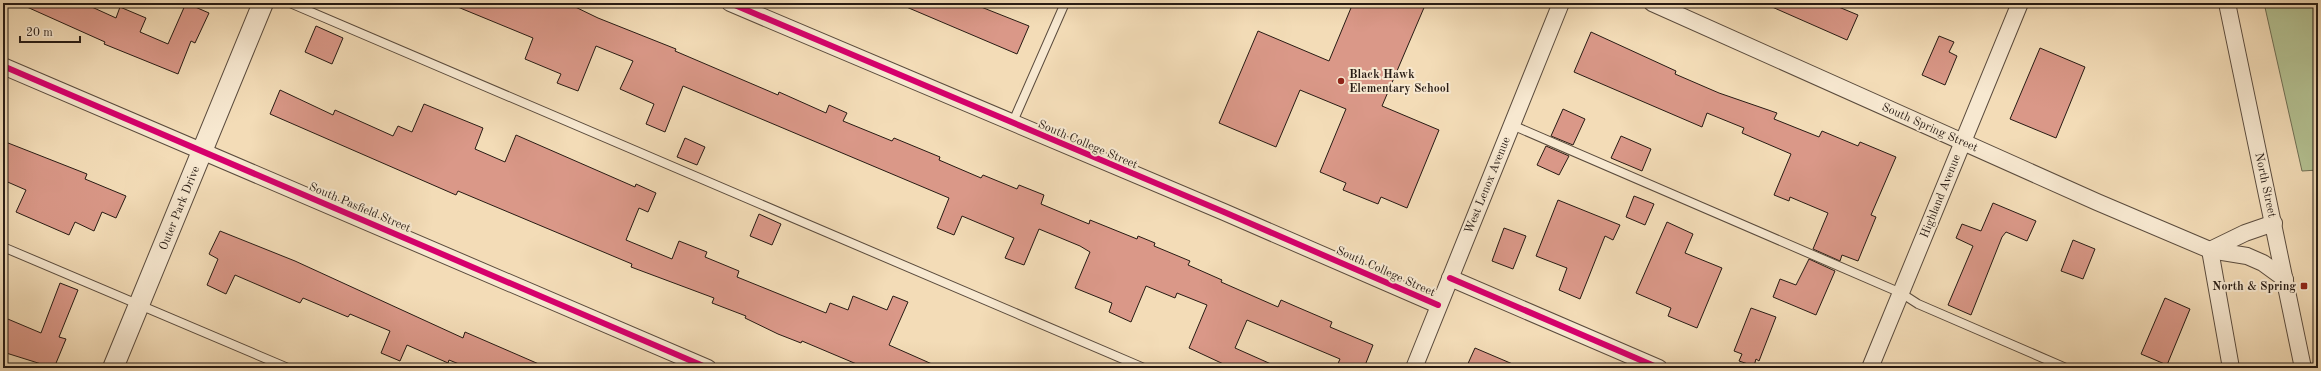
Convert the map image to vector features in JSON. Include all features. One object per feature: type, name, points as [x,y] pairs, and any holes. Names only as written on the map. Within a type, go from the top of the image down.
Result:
[{"type":"street","name":"Outer Park Drive","points":[[113,368],[263,3]]},
{"type":"street","name":"South College Street","points":[[730,3],[1012,124],[1224,212],[1438,305]]},
{"type":"street","name":"West Lenox Avenue","points":[[1414,368],[1438,305],[1561,3]]},
{"type":"street","name":"South Spring Street","points":[[1652,3],[2210,250],[2247,256],[2263,262],[2285,279]]},
{"type":"street","name":"Highland Avenue","points":[[1870,368],[2020,3]]},
{"type":"street","name":"North Street","points":[[2227,3],[2303,368]]},
{"type":"street","name":"South Pasfield Street","points":[[3,66],[708,368]]},
{"type":"street","points":[[2231,368],[2210,250],[2245,233],[2274,223]]},
{"type":"street","name":"South College Street","points":[[1450,278],[1659,368]]},
{"type":"lane","points":[[290,3],[1144,368]]},
{"type":"lane","points":[[1012,124],[1065,3]]},
{"type":"lane","points":[[1512,126],[1901,292],[1918,304],[2066,368]]},
{"type":"lane","points":[[3,247],[288,368]]},
{"type":"green space","points":[[2264,3],[2318,3],[2318,170],[2302,171]]},
{"type":"building","points":[[18,3],[83,3],[116,18],[120,7],[146,18],[140,32],[168,44],[186,3],[209,13],[195,43],[191,41],[178,74],[104,44],[105,42]]},
{"type":"building","points":[[448,3],[567,3],[598,18],[676,49],[675,51],[778,95],[779,92],[826,113],[829,105],[847,113],[843,121],[892,141],[894,138],[940,157],[939,160],[981,178],[983,175],[1017,189],[1019,185],[1044,195],[1041,204],[1089,224],[1090,220],[1137,239],[1138,236],[1155,243],[1154,246],[1190,261],[1188,265],[1222,280],[1221,282],[1278,307],[1281,300],[1332,322],[1330,327],[1373,345],[1364,368],[1336,368],[1340,359],[1247,320],[1235,348],[1280,368],[1232,368],[1189,348],[1207,305],[1177,293],[1175,298],[1146,286],[1131,322],[1109,312],[1112,303],[1075,288],[1090,252],[1080,246],[1039,229],[1024,265],[1005,258],[1014,238],[962,216],[954,235],[937,228],[949,198],[683,86],[665,132],[646,124],[654,104],[620,89],[633,61],[596,46],[578,91],[557,83],[561,74],[525,59],[533,38]]},
{"type":"building","points":[[897,3],[971,3],[1029,26],[1017,54]]},
{"type":"building","points":[[1353,3],[1426,3],[1382,106],[1439,130],[1407,208],[1381,197],[1378,204],[1343,190],[1346,183],[1320,172],[1346,109],[1300,90],[1276,147],[1219,123],[1258,31],[1329,61]]},
{"type":"building","points":[[1763,3],[1829,3],[1858,15],[1847,40]]},
{"type":"building","points":[[316,26],[343,38],[332,64],[305,52]]},
{"type":"building","points":[[1591,32],[1676,71],[1675,74],[1719,93],[1777,113],[1774,119],[1819,137],[1822,131],[1858,146],[1860,142],[1896,157],[1871,215],[1876,217],[1858,261],[1842,255],[1840,261],[1813,249],[1828,213],[1790,197],[1789,201],[1774,195],[1791,154],[1742,133],[1744,128],[1707,113],[1702,127],[1574,72]]},
{"type":"building","points":[[1939,36],[1954,42],[1949,52],[1957,56],[1945,85],[1922,75]]},
{"type":"building","points":[[2040,48],[2085,67],[2056,138],[2010,119]]},
{"type":"building","points":[[280,90],[333,115],[335,110],[393,136],[398,126],[412,132],[424,104],[483,128],[475,149],[505,162],[516,135],[635,187],[636,184],[656,193],[648,212],[639,208],[626,240],[672,259],[679,241],[707,252],[705,257],[739,271],[737,277],[826,313],[830,303],[848,310],[853,296],[887,310],[893,296],[908,302],[889,345],[941,368],[866,368],[802,341],[801,343],[778,334],[745,318],[746,316],[712,303],[714,298],[631,267],[632,264],[458,191],[456,195],[270,114]]},
{"type":"building","points":[[1563,109],[1585,119],[1573,145],[1551,136]]},
{"type":"building","points":[[1621,136],[1651,149],[1642,171],[1611,158]]},
{"type":"building","points":[[685,138],[705,147],[697,165],[677,157]]},
{"type":"building","points":[[3,141],[87,174],[85,179],[126,196],[116,218],[102,212],[94,231],[75,222],[69,235],[16,212],[26,190],[3,180]]},
{"type":"building","points":[[1546,146],[1569,156],[1559,175],[1537,165]]},
{"type":"building","points":[[1634,196],[1654,204],[1645,225],[1626,217]]},
{"type":"building","points":[[1558,200],[1620,225],[1613,240],[1605,236],[1580,299],[1559,290],[1567,268],[1536,256]]},
{"type":"building","points":[[1993,203],[2036,221],[2027,241],[2006,232],[2002,237],[1971,315],[1948,305],[1973,246],[1956,238],[1962,224],[1981,231]]},
{"type":"building","points":[[759,214],[781,224],[772,245],[750,236]]},
{"type":"building","points":[[1667,222],[1693,234],[1685,253],[1722,268],[1697,328],[1668,316],[1671,308],[1636,293]]},
{"type":"building","points":[[1504,228],[1526,236],[1513,269],[1492,261]]},
{"type":"building","points":[[220,231],[295,261],[463,338],[465,332],[548,368],[469,368],[449,360],[448,363],[407,345],[400,361],[381,353],[390,331],[350,314],[348,317],[303,298],[300,303],[235,275],[226,294],[207,285],[218,259],[209,254]]},
{"type":"building","points":[[2073,240],[2095,249],[2083,279],[2061,271]]},
{"type":"building","points":[[1809,259],[1835,271],[1816,315],[1773,297],[1780,279],[1796,285]]},
{"type":"building","points":[[60,283],[78,290],[59,337],[66,339],[54,368],[3,352],[3,317],[41,333]]},
{"type":"building","points":[[2165,298],[2190,309],[2167,365],[2141,354]]},
{"type":"building","points":[[1751,308],[1776,317],[1759,361],[1756,359],[1754,366],[1739,361],[1742,354],[1734,351]]},
{"type":"building","points":[[1475,348],[1522,368],[1466,368]]},
{"type":"cycle path","points":[[730,3],[1224,212],[1438,305]]},
{"type":"cycle path","points":[[3,66],[708,368]]},
{"type":"cycle path","points":[[1450,278],[1659,368]]},
{"type":"place","name":"Black Hawk Elementary School","points":[[1341,81]]},
{"type":"place","name":"North & Spring","points":[[2304,286]]}]
